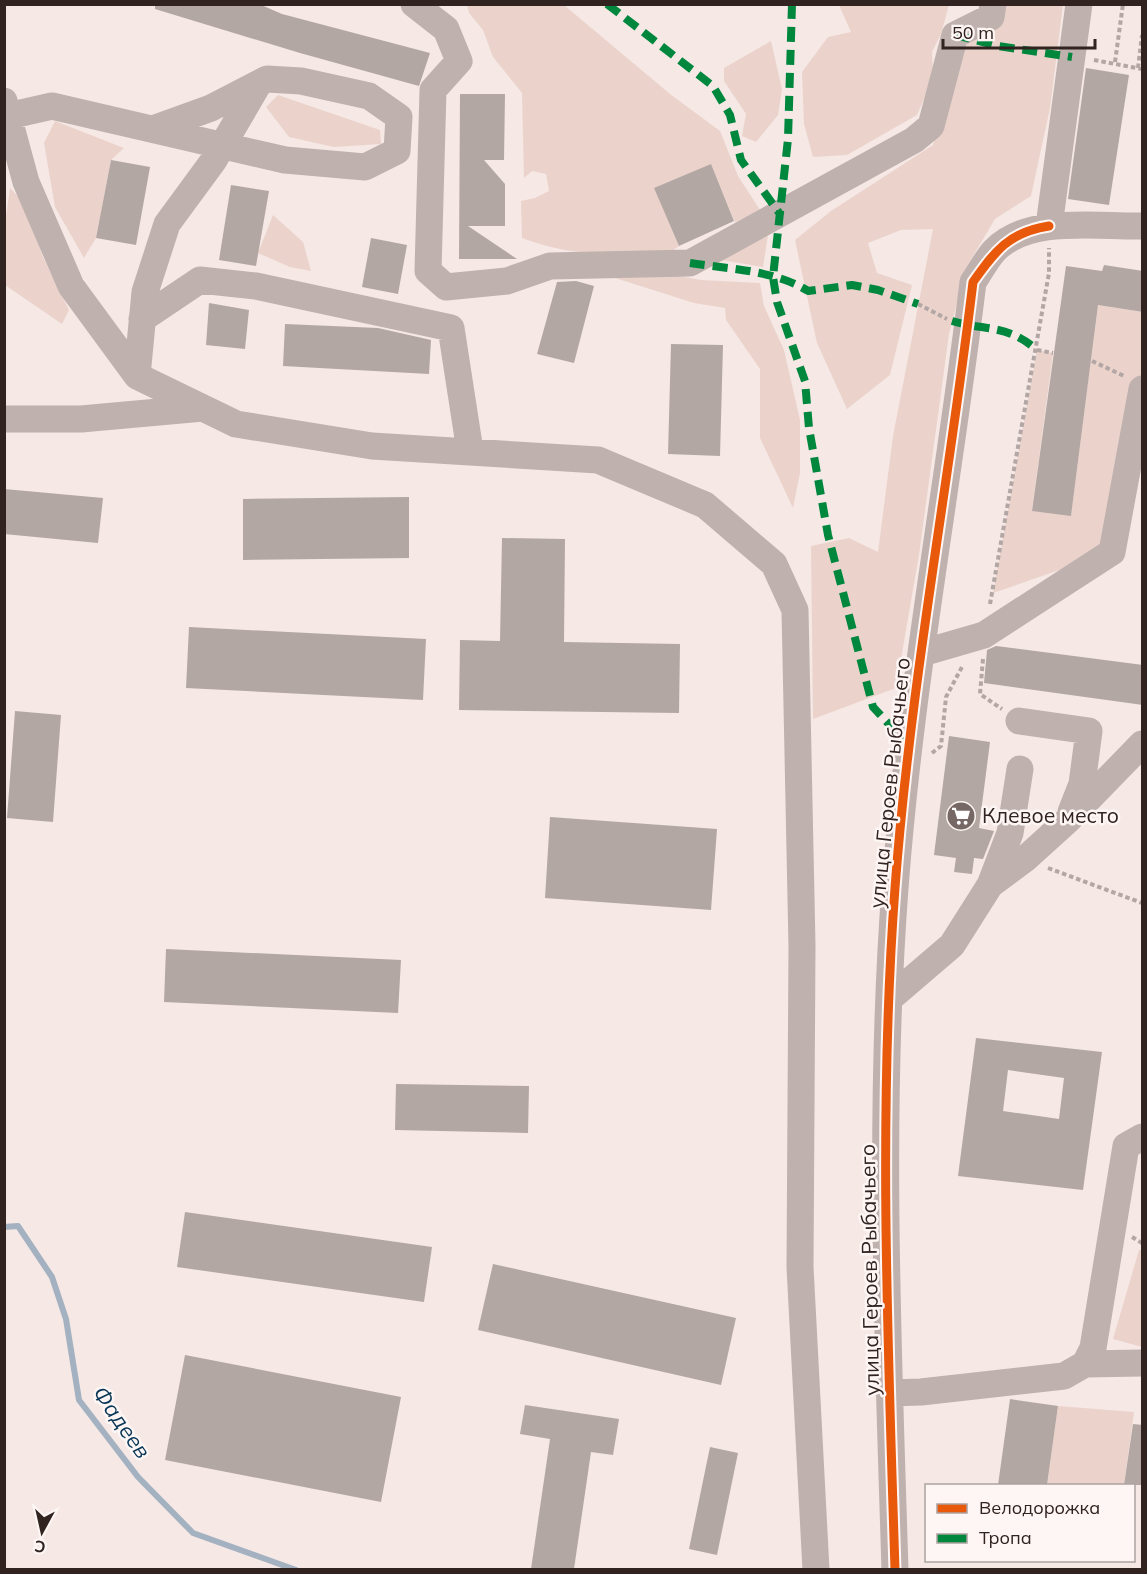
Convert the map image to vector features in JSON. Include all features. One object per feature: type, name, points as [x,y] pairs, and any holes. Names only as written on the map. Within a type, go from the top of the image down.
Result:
[{"type":"street","points":[[414,4],[446,29],[459,61],[433,90],[428,271],[446,287],[507,281],[550,266],[690,263],[914,140],[931,126],[955,35],[991,17],[993,4]]},
{"type":"street","points":[[1049,226],[1079,4]]},
{"type":"street","points":[[153,129],[211,108],[267,79],[301,81],[369,96],[399,117],[397,151],[365,168],[285,160],[52,106],[6,109],[26,182],[72,286],[137,376],[236,424],[361,445],[598,460],[705,505],[774,564],[795,610],[802,946],[800,1267],[816,1569]]},
{"type":"street","points":[[137,376],[145,292],[167,224],[222,145],[259,83]]},
{"type":"street","name":"улица Героев Рыбачьего","points":[[895,1569],[886,1243],[889,999],[895,887],[922,653],[973,282],[995,250],[1029,229],[1049,226],[1143,226]]},
{"type":"street","points":[[142,319],[200,280],[256,286],[451,328],[470,451]]},
{"type":"street","points":[[922,653],[967,642],[984,635],[1112,552],[1137,384]]},
{"type":"street","points":[[4,419],[81,419],[204,408]]},
{"type":"street","points":[[1012,716],[1089,730],[1082,784],[1067,821]]},
{"type":"street","points":[[990,885],[1025,859],[1067,821],[1143,744]]},
{"type":"street","points":[[889,999],[952,945],[990,885],[1010,833],[1020,769]]},
{"type":"street","points":[[1085,1364],[1093,1348],[1126,1146],[1143,1137]]},
{"type":"street","points":[[889,1393],[1064,1376],[1085,1364],[1141,1364]]},
{"type":"path","points":[[1124,4],[1115,62],[1140,69],[1143,35]]},
{"type":"path","points":[[1012,716],[980,694],[984,635],[1049,273],[1049,226]]},
{"type":"path","points":[[918,304],[952,321]]},
{"type":"path","points":[[1036,350],[1053,353]]},
{"type":"path","points":[[1092,361],[1137,384]]},
{"type":"path","points":[[907,775],[941,746],[946,697],[970,651],[984,635]]},
{"type":"path","points":[[1025,859],[1143,903]]},
{"type":"shaded area","points":[[467,5],[564,5],[670,94],[720,131],[738,176],[762,213],[735,222],[711,165],[655,188],[679,246],[670,252],[613,254],[577,252],[522,238],[521,201],[535,198],[549,191],[546,174],[532,171],[524,178],[522,93],[493,57],[483,30],[469,13]]},
{"type":"shaded area","points":[[839,5],[949,5],[941,34],[932,52],[933,78],[917,115],[847,155],[813,157],[804,124],[802,72],[828,37],[851,32]]},
{"type":"shaded area","points":[[1004,5],[1063,5],[1050,108],[1031,196],[995,219],[966,268],[949,334],[919,555],[896,688],[813,719],[811,546],[849,538],[878,552],[893,436],[933,229],[901,230],[868,243],[877,273],[912,285],[890,375],[847,409],[817,343],[795,240],[831,211],[933,145],[966,42]]},
{"type":"shaded area","points":[[771,41],[782,89],[778,115],[756,142],[742,136],[746,114],[724,81],[724,68]]},
{"type":"shaded area","points":[[278,95],[380,130],[381,144],[334,147],[289,137],[266,107]]},
{"type":"shaded area","points":[[55,121],[124,148],[111,160],[96,238],[84,258],[55,207],[44,143]]},
{"type":"shaded area","points":[[10,188],[23,202],[43,257],[69,310],[62,324],[5,285],[5,223]]},
{"type":"shaded area","points":[[273,215],[303,242],[311,271],[290,267],[258,253]]},
{"type":"shaded area","points":[[768,235],[763,267],[722,260]]},
{"type":"shaded area","points":[[596,272],[657,272],[701,280],[760,283],[764,306],[784,350],[800,420],[800,473],[793,508],[760,438],[760,369],[726,320],[725,308],[694,303]]},
{"type":"shaded area","points":[[1098,305],[1142,312],[1142,389],[1112,552],[993,593],[1037,350],[1053,353],[1032,510],[1071,515]]},
{"type":"shaded area","points":[[1139,1250],[1142,1250],[1142,1347],[1113,1339]]},
{"type":"shaded area","points":[[1058,1406],[1134,1412],[1124,1484],[1047,1484]]},
{"type":"building","points":[[155,4],[259,4],[282,14],[430,53],[419,86],[155,9]]},
{"type":"building","points":[[1086,68],[1129,75],[1109,205],[1068,199]]},
{"type":"building","points":[[460,94],[505,94],[504,160],[484,160],[505,184],[505,226],[468,226],[517,259],[459,259]]},
{"type":"building","points":[[111,160],[150,167],[136,245],[96,238]]},
{"type":"building","points":[[711,164],[734,221],[679,246],[654,188]]},
{"type":"building","points":[[231,185],[269,191],[256,266],[219,260]]},
{"type":"building","points":[[371,238],[407,245],[398,294],[362,287]]},
{"type":"building","points":[[1104,265],[1143,271],[1143,312],[1098,305],[1071,516],[1032,511],[1066,266],[1102,271]]},
{"type":"building","points":[[576,281],[594,286],[574,363],[537,354],[557,282]]},
{"type":"building","points":[[209,303],[249,310],[245,349],[206,345]]},
{"type":"building","points":[[285,324],[378,328],[431,340],[429,374],[283,366]]},
{"type":"building","points":[[671,344],[723,345],[720,456],[668,454]]},
{"type":"building","points":[[4,489],[103,498],[98,543],[4,534]]},
{"type":"building","points":[[409,497],[409,558],[243,560],[243,499]]},
{"type":"building","points":[[502,538],[565,539],[564,642],[680,644],[679,713],[459,710],[460,640],[500,641]]},
{"type":"building","points":[[189,627],[426,639],[423,700],[186,688]]},
{"type":"building","points":[[996,646],[1143,665],[1143,705],[984,683],[987,650]]},
{"type":"building","points":[[15,711],[61,715],[53,822],[7,818]]},
{"type":"building","points":[[949,736],[990,742],[979,828],[994,831],[983,859],[974,858],[972,874],[954,872],[956,858],[934,855]]},
{"type":"building","points":[[550,817],[717,829],[711,910],[545,898]]},
{"type":"building","points":[[166,949],[401,960],[398,1013],[164,1002]]},
{"type":"building","points":[[976,1038],[1102,1052],[1083,1190],[958,1176]],"holes":[[[1008,1070],[1064,1078],[1059,1119],[1003,1111]]]},
{"type":"building","points":[[396,1084],[529,1086],[528,1133],[395,1130]]},
{"type":"building","points":[[185,1212],[432,1247],[424,1302],[177,1267]]},
{"type":"building","points":[[493,1264],[736,1318],[721,1385],[478,1330]]},
{"type":"building","points":[[185,1355],[401,1397],[381,1502],[165,1460]]},
{"type":"building","points":[[1010,1399],[1058,1406],[1047,1484],[998,1484]]},
{"type":"building","points":[[525,1405],[619,1419],[613,1455],[591,1452],[574,1569],[531,1569],[550,1439],[520,1434]]},
{"type":"building","points":[[1133,1424],[1143,1425],[1143,1485],[1124,1484]]},
{"type":"building","points":[[710,1447],[738,1453],[717,1555],[689,1549]]},
{"type":"waterway","name":"Фадеев","points":[[4,1227],[18,1226],[52,1277],[66,1319],[79,1400],[138,1477],[193,1533],[296,1570]]},
{"type":"marked path","points":[[607,4],[713,86],[730,115],[741,160],[780,214]]},
{"type":"marked path","points":[[792,4],[788,139],[773,277],[777,302],[805,381],[809,428],[828,535],[873,707],[910,747]]},
{"type":"marked path","points":[[955,35],[998,46],[1072,57]]},
{"type":"marked path","points":[[690,263],[766,274],[808,291],[852,285],[878,290],[918,304]]},
{"type":"marked path","points":[[952,321],[1006,332],[1037,350]]},
{"type":"cycle path","points":[[895,1570],[886,1229],[887,1058],[895,888],[910,736],[973,282],[996,252],[1013,238],[1049,226]]},
{"type":"place","name":"Клевое место","points":[[961,816]]}]
